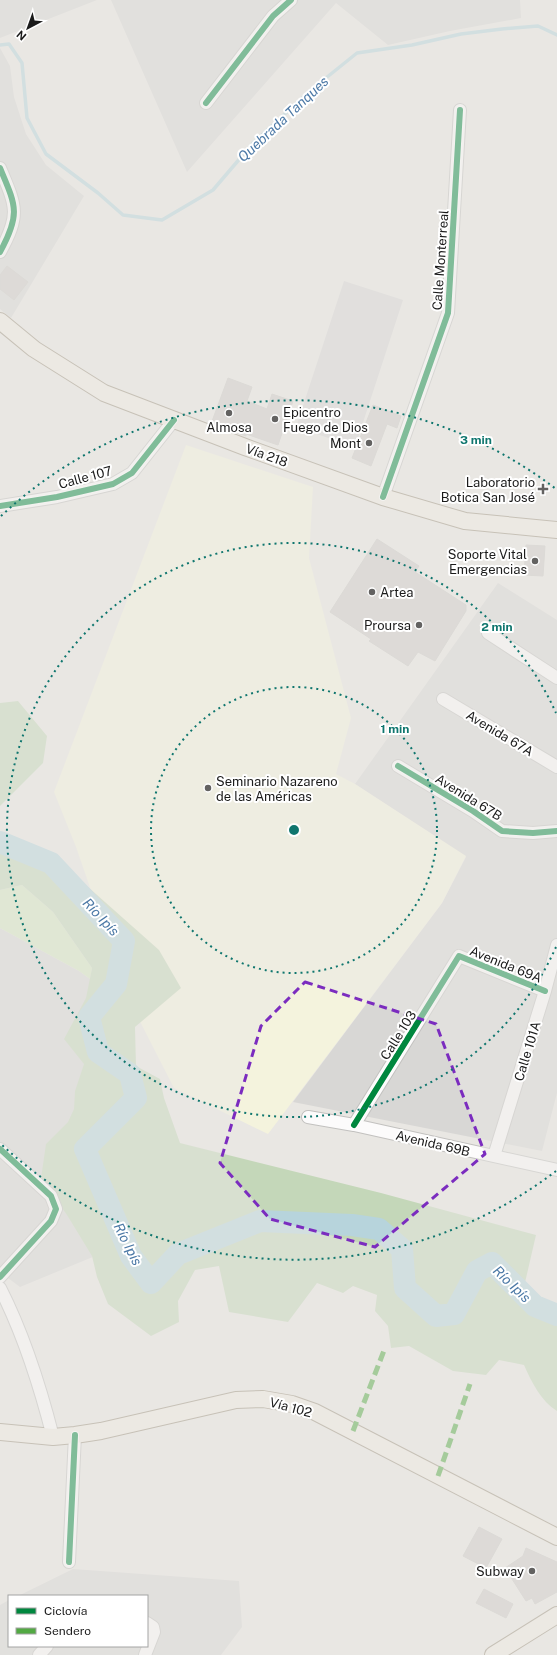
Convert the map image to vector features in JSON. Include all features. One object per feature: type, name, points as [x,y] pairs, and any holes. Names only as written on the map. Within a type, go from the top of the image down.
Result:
[{"type":"main road","name":"Vía 218","points":[[0,322],[34,349],[104,393],[174,420],[383,498],[465,522],[557,530]]},
{"type":"main road","name":"Vía 102","points":[[0,1432],[53,1437],[74,1435],[101,1431],[236,1400],[263,1399],[292,1404],[315,1412],[557,1537]]},
{"type":"main road","points":[[493,1655],[557,1615]]},
{"type":"street","points":[[206,103],[272,16],[291,0]]},
{"type":"street","name":"Calle Monterreal","points":[[383,498],[448,313],[460,110]]},
{"type":"street","points":[[0,168],[15,208],[13,226],[0,252]]},
{"type":"street","name":"Calle 107","points":[[0,506],[113,484],[132,473],[174,420]]},
{"type":"street","points":[[488,633],[557,678]]},
{"type":"street","name":"Avenida 67A","points":[[443,699],[557,767]]},
{"type":"street","name":"Avenida 67B","points":[[398,766],[473,811],[502,831],[533,833],[557,831]]},
{"type":"street","name":"Calle 101A","points":[[494,1156],[545,991],[557,945]]},
{"type":"street","name":"Avenida 69A","points":[[459,956],[545,991]]},
{"type":"street","name":"Calle 103","points":[[354,1125],[459,956]]},
{"type":"street","name":"Avenida 69B","points":[[308,1117],[354,1125],[557,1170]]},
{"type":"street","points":[[0,1149],[52,1196],[56,1209],[51,1221],[0,1277]]},
{"type":"street","points":[[0,1288],[3,1301],[25,1346],[43,1396],[53,1437]]},
{"type":"street","points":[[69,1562],[74,1435]]},
{"type":"street","points":[[145,1655],[154,1632],[153,1627],[148,1624]]},
{"type":"street","points":[[39,1655],[46,1647]]},
{"type":"highlighted area","points":[[305,982],[436,1024],[485,1154],[375,1247],[270,1219],[220,1163],[261,1026]]},
{"type":"shaded area","points":[[0,0],[97,0],[0,38]]},
{"type":"shaded area","points":[[111,0],[520,0],[521,18],[450,31],[388,45],[336,3],[187,172]]},
{"type":"shaded area","points":[[0,48],[10,66],[14,97],[26,134],[46,165],[84,196],[11,318],[0,309]]},
{"type":"shaded area","points":[[344,281],[403,300],[355,447],[296,427]]},
{"type":"shaded area","name":"Seminario Nazareno de las Américas","points":[[186,445],[313,487],[309,558],[351,718],[336,774],[355,784],[466,856],[442,903],[268,1134],[174,1088],[129,1000],[76,847],[54,792]]},
{"type":"shaded area","points":[[498,583],[557,620],[557,1093],[542,1151],[293,1102],[442,903],[466,857],[355,784]]},
{"type":"shaded area","points":[[18,701],[47,736],[43,763],[0,806],[0,703]]},
{"type":"shaded area","points":[[0,835],[61,863],[159,950],[181,988],[135,1027],[136,1066],[160,1079],[164,1098],[180,1143],[381,1193],[536,1235],[524,1287],[557,1306],[557,1411],[542,1397],[524,1365],[499,1360],[486,1375],[453,1371],[409,1346],[391,1348],[388,1326],[375,1311],[377,1295],[353,1286],[343,1293],[317,1283],[288,1322],[229,1312],[219,1266],[195,1270],[178,1301],[179,1322],[151,1336],[108,1304],[97,1277],[92,1256],[67,1215],[41,1178],[46,1144],[68,1122],[74,1109],[75,1091],[84,1064],[64,1039],[86,998],[92,968],[53,912],[22,885],[0,890]]},
{"type":"shaded area","points":[[0,928],[79,971],[90,979],[117,1247],[20,1287],[0,1272]]},
{"type":"shaded area","points":[[73,1569],[239,1581],[242,1627],[221,1655],[0,1655],[0,1605],[8,1601],[8,1647],[148,1647],[148,1595],[20,1595]]},
{"type":"green space","points":[[22,885],[53,912],[92,968],[90,979],[79,971],[0,928],[0,890]]},
{"type":"building","points":[[7,266],[28,282],[14,300],[0,289],[0,275]]},
{"type":"building","points":[[228,378],[252,387],[247,401],[267,409],[272,394],[293,401],[278,445],[211,424]]},
{"type":"building","name":"Mont","points":[[373,405],[401,416],[397,428],[387,424],[371,466],[352,458]]},
{"type":"building","points":[[377,539],[419,566],[415,572],[466,605],[466,611],[435,661],[418,652],[408,666],[369,641],[371,639],[330,612]]},
{"type":"building","name":"Soporte Vital Emergencias","points":[[526,545],[545,546],[543,576],[524,575]]},
{"type":"building","points":[[479,1527],[502,1539],[486,1568],[463,1556]]},
{"type":"building","points":[[526,1548],[557,1562],[557,1592],[535,1604],[532,1598],[526,1601],[505,1568],[523,1556]]},
{"type":"building","points":[[484,1589],[513,1604],[506,1618],[476,1603]]},
{"type":"waterway","name":"Quebrada Tanques","points":[[0,45],[9,44],[22,63],[27,118],[46,154],[98,193],[123,215],[162,220],[213,190],[254,142],[311,90],[357,53],[412,45],[461,34],[502,29],[538,26],[557,35]]},
{"type":"waterway","name":"Río Ipís","points":[[0,842],[51,863],[124,941],[116,984],[89,1017],[98,1052],[130,1074],[136,1098],[85,1149],[131,1256],[151,1283],[178,1254],[260,1221],[352,1225],[379,1229],[402,1249],[405,1288],[436,1316],[454,1314],[477,1271],[492,1263],[535,1306],[557,1315]]},
{"type":"marked path","points":[[353,1431],[385,1348]]},
{"type":"marked path","points":[[438,1476],[470,1384]]},
{"type":"cycle path","points":[[206,103],[273,16],[291,0]]},
{"type":"cycle path","points":[[383,497],[448,313],[460,110]]},
{"type":"cycle path","points":[[0,168],[10,192],[14,210],[11,228],[0,252]]},
{"type":"cycle path","points":[[0,506],[57,497],[113,484],[132,473],[174,420]]},
{"type":"cycle path","points":[[398,766],[473,811],[502,831],[533,833],[557,831]]},
{"type":"cycle path","points":[[354,1125],[459,956],[545,991]]},
{"type":"cycle path","points":[[0,1149],[51,1196],[56,1209],[51,1221],[0,1277]]},
{"type":"cycle path","points":[[69,1562],[75,1435]]},
{"type":"place","name":"Almosa","points":[[229,413]]},
{"type":"place","name":"Epicentro Fuego de Dios","points":[[275,419]]},
{"type":"place","name":"Mont","points":[[369,443]]},
{"type":"place","name":"Laboratorio Botica San José","points":[[543,489]]},
{"type":"place","name":"Soporte Vital Emergencias","points":[[535,561]]},
{"type":"place","name":"Artea","points":[[372,592]]},
{"type":"place","name":"Proursa","points":[[419,625]]},
{"type":"place","name":"Seminario Nazareno de las Américas","points":[[208,788]]},
{"type":"place","name":"Subway","points":[[532,1571]]}]
